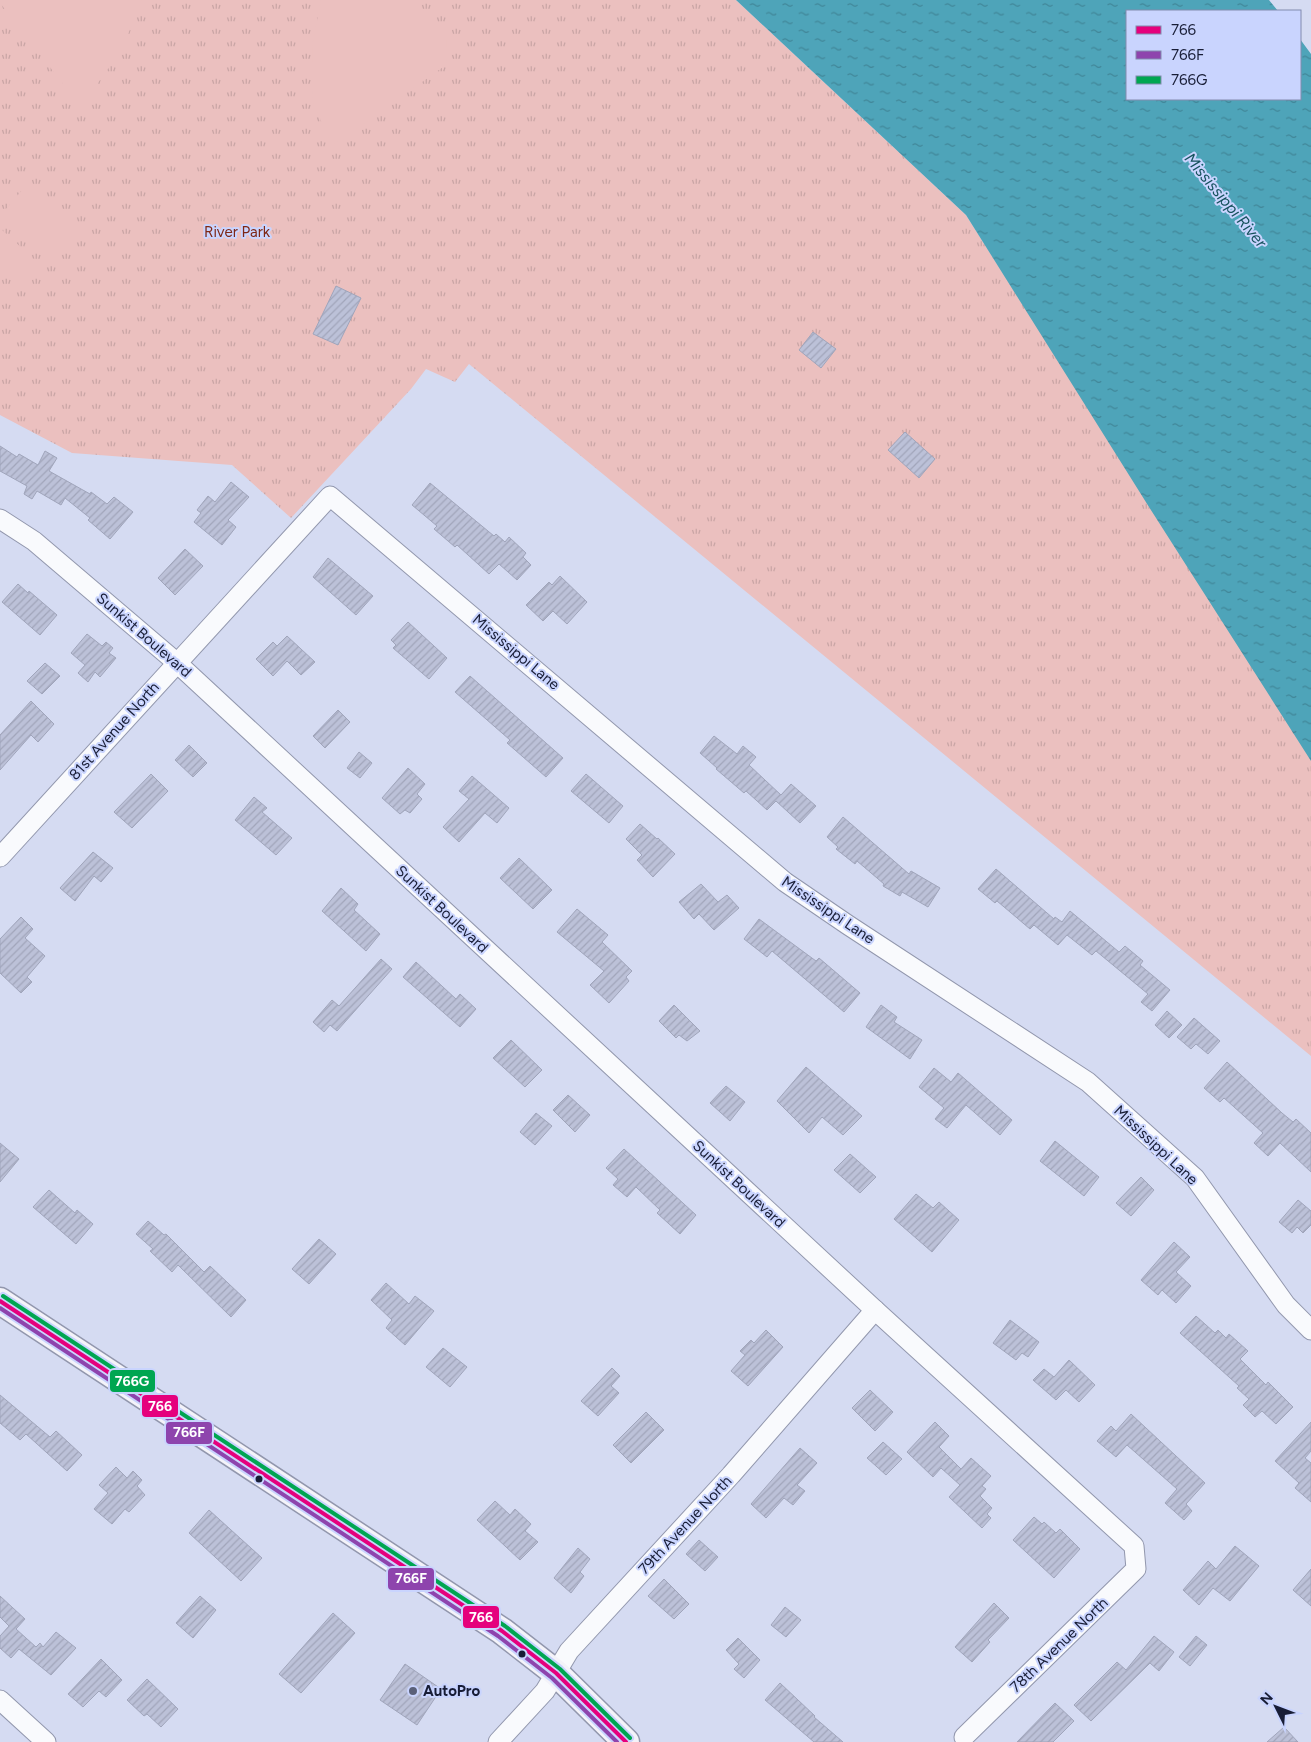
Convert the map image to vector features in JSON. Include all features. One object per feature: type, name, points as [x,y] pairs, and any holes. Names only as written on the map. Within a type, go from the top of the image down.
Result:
[{"type":"street","name":"81st Avenue North","points":[[0,857],[176,662],[330,496]]},
{"type":"street","name":"Mississippi Lane","points":[[330,496],[785,882],[1088,1082],[1195,1178],[1286,1306],[1311,1330]]},
{"type":"street","name":"Sunkist Boulevard","points":[[0,519],[34,541],[176,662],[875,1310],[1134,1546]]},
{"type":"street","points":[[0,1302],[502,1631],[556,1673],[626,1742]]},
{"type":"street","name":"79th Avenue North","points":[[498,1742],[546,1691],[569,1651],[731,1475],[875,1310]]},
{"type":"street","name":"78th Avenue North","points":[[964,1737],[1136,1569],[1134,1546]]},
{"type":"street","points":[[0,1700],[46,1742]]},
{"type":"green space","name":"River Park","points":[[0,0],[736,0],[966,215],[1311,759],[1311,1056],[469,364],[455,382],[426,369],[411,389],[291,518],[232,465],[72,453],[0,415]]},
{"type":"green space","points":[[0,0],[142,0],[122,49],[81,107],[0,3]]},
{"type":"green space","points":[[321,0],[401,0],[447,40],[446,65],[332,146],[313,103],[312,46]]},
{"type":"green space","points":[[28,183],[78,229],[49,260],[0,216]]},
{"type":"green space","points":[[0,228],[37,262],[18,282],[0,265]]},
{"type":"water","name":"Mississippi River","points":[[736,0],[1269,0],[1277,10],[1126,10],[1126,100],[1301,100],[1301,40],[1311,54],[1311,761],[1149,507],[966,215]]},
{"type":"building","points":[[336,286],[361,298],[338,345],[313,334]]},
{"type":"building","points":[[813,332],[836,349],[821,368],[799,350]]},
{"type":"building","points":[[905,432],[935,459],[919,478],[888,450]]},
{"type":"building","points":[[0,446],[17,457],[19,454],[38,465],[45,451],[57,458],[49,471],[90,494],[91,492],[107,504],[114,497],[133,512],[110,539],[88,520],[90,518],[65,498],[61,505],[37,491],[32,499],[24,494],[27,486],[0,471]]},
{"type":"building","points":[[231,482],[249,497],[228,520],[236,527],[222,545],[194,522],[201,513],[197,510],[208,496],[215,502]]},
{"type":"building","points":[[430,483],[494,536],[496,534],[505,542],[509,537],[526,553],[523,557],[531,565],[517,580],[499,564],[489,574],[457,545],[455,547],[434,529],[437,526],[412,505]]},
{"type":"building","points":[[185,549],[203,566],[175,595],[158,578]]},
{"type":"building","points":[[328,558],[373,596],[356,615],[313,577]]},
{"type":"building","points":[[560,576],[587,602],[567,624],[553,611],[543,621],[526,605],[549,582],[552,585]]},
{"type":"building","points":[[18,584],[57,615],[40,635],[2,602]]},
{"type":"building","points":[[408,622],[447,658],[429,679],[393,648],[396,645],[391,640]]},
{"type":"building","points":[[87,634],[102,646],[106,642],[113,648],[109,653],[116,658],[100,677],[95,672],[88,682],[78,673],[85,665],[71,653]]},
{"type":"building","points":[[287,636],[315,662],[301,675],[287,661],[273,676],[256,659],[273,642],[277,646]]},
{"type":"building","points":[[45,663],[60,676],[42,694],[27,681]]},
{"type":"building","points":[[470,676],[563,758],[546,777],[507,743],[510,740],[455,692]]},
{"type":"building","points":[[31,701],[54,724],[38,742],[31,735],[0,770],[0,735]]},
{"type":"building","points":[[338,710],[350,722],[325,748],[313,736]]},
{"type":"building","points":[[714,736],[737,754],[743,746],[756,757],[749,765],[781,795],[791,784],[816,806],[800,823],[776,801],[767,810],[746,791],[744,793],[700,753]]},
{"type":"building","points":[[189,745],[207,763],[193,777],[175,760]]},
{"type":"building","points":[[359,752],[372,763],[360,778],[347,768]]},
{"type":"building","points":[[408,768],[425,784],[417,794],[422,799],[410,813],[405,810],[400,814],[382,798]]},
{"type":"building","points":[[151,774],[168,791],[132,828],[114,812]]},
{"type":"building","points":[[586,774],[623,806],[609,823],[571,791]]},
{"type":"building","points":[[472,776],[509,808],[497,823],[485,813],[459,842],[443,827],[469,799],[459,791]]},
{"type":"building","points":[[254,797],[267,808],[262,812],[292,838],[276,855],[235,820]]},
{"type":"building","points":[[843,817],[909,874],[911,871],[940,888],[928,907],[902,892],[900,896],[883,886],[884,884],[857,861],[855,864],[836,849],[838,847],[827,837]]},
{"type":"building","points":[[640,824],[675,854],[653,877],[637,860],[642,855],[626,839]]},
{"type":"building","points":[[93,852],[113,868],[101,882],[94,876],[75,901],[60,888]]},
{"type":"building","points":[[519,858],[552,890],[533,909],[500,878]]},
{"type":"building","points":[[996,869],[1054,919],[1055,917],[1062,922],[1070,911],[1119,952],[1125,946],[1143,961],[1140,965],[1170,990],[1152,1011],[1141,1002],[1148,994],[1096,951],[1092,955],[1067,935],[1058,945],[1034,925],[1030,929],[997,901],[995,903],[978,889]]},
{"type":"building","points":[[701,884],[718,902],[727,895],[739,908],[714,930],[699,914],[694,919],[679,902]]},
{"type":"building","points":[[341,888],[358,904],[354,910],[380,934],[366,951],[322,911]]},
{"type":"building","points":[[577,909],[608,935],[602,942],[632,971],[626,977],[629,981],[609,1003],[590,985],[604,971],[557,932]]},
{"type":"building","points":[[21,917],[33,929],[25,938],[45,956],[27,977],[32,982],[21,993],[0,973],[0,939]]},
{"type":"building","points":[[759,919],[816,961],[819,958],[860,993],[844,1012],[772,951],[767,957],[744,939]]},
{"type":"building","points":[[381,959],[392,969],[337,1031],[330,1025],[324,1032],[313,1022],[332,1000],[339,1006]]},
{"type":"building","points":[[416,962],[456,999],[460,994],[476,1009],[460,1027],[403,977]]},
{"type":"building","points":[[674,1005],[700,1031],[687,1041],[679,1035],[676,1038],[659,1021]]},
{"type":"building","points":[[881,1005],[897,1017],[894,1022],[922,1040],[910,1059],[866,1027]]},
{"type":"building","points":[[1167,1011],[1182,1025],[1169,1038],[1155,1025]]},
{"type":"building","points":[[1194,1018],[1220,1041],[1208,1054],[1196,1044],[1191,1049],[1177,1037]]},
{"type":"building","points":[[511,1040],[542,1070],[525,1087],[493,1058]]},
{"type":"building","points":[[1227,1062],[1282,1113],[1293,1122],[1296,1119],[1311,1133],[1311,1172],[1280,1143],[1268,1156],[1254,1143],[1263,1133],[1224,1098],[1220,1102],[1204,1088]]},
{"type":"building","points":[[806,1067],[862,1116],[843,1135],[822,1117],[809,1133],[777,1101]]},
{"type":"building","points":[[934,1068],[951,1082],[958,1073],[1012,1120],[1000,1135],[966,1105],[947,1128],[935,1119],[944,1108],[919,1087]]},
{"type":"building","points":[[726,1086],[745,1102],[730,1121],[710,1103]]},
{"type":"building","points":[[568,1095],[590,1115],[575,1132],[553,1110]]},
{"type":"building","points":[[536,1113],[552,1126],[535,1145],[520,1132]]},
{"type":"building","points":[[1055,1141],[1099,1177],[1084,1196],[1040,1161]]},
{"type":"building","points":[[0,1143],[19,1159],[0,1182]]},
{"type":"building","points":[[624,1149],[696,1215],[680,1234],[657,1213],[660,1210],[636,1187],[627,1197],[613,1185],[618,1179],[606,1168]]},
{"type":"building","points":[[850,1154],[876,1177],[860,1193],[834,1170]]},
{"type":"building","points":[[1141,1177],[1154,1190],[1131,1216],[1116,1203]]},
{"type":"building","points":[[49,1190],[75,1213],[77,1210],[93,1224],[76,1244],[33,1207]]},
{"type":"building","points":[[916,1194],[933,1208],[939,1202],[959,1220],[932,1252],[894,1219]]},
{"type":"building","points":[[1298,1200],[1311,1211],[1311,1225],[1303,1233],[1297,1227],[1292,1233],[1279,1222]]},
{"type":"building","points":[[148,1221],[164,1235],[166,1234],[204,1272],[210,1266],[246,1300],[231,1317],[178,1265],[172,1272],[150,1251],[153,1249],[136,1234]]},
{"type":"building","points":[[319,1239],[336,1254],[309,1284],[292,1269]]},
{"type":"building","points":[[1174,1242],[1190,1257],[1176,1272],[1191,1286],[1176,1303],[1162,1290],[1158,1295],[1141,1280]]},
{"type":"building","points":[[386,1283],[409,1304],[415,1296],[434,1311],[405,1345],[386,1328],[392,1320],[371,1300]]},
{"type":"building","points":[[1196,1316],[1215,1333],[1218,1330],[1226,1338],[1229,1334],[1248,1351],[1240,1359],[1266,1385],[1268,1382],[1293,1407],[1276,1424],[1262,1411],[1255,1417],[1243,1405],[1249,1399],[1237,1388],[1239,1386],[1180,1333]]},
{"type":"building","points":[[1010,1320],[1039,1342],[1028,1357],[1022,1353],[1016,1360],[993,1343]]},
{"type":"building","points":[[766,1330],[783,1347],[748,1386],[731,1371],[745,1355],[740,1351],[751,1340],[754,1343]]},
{"type":"building","points":[[443,1348],[467,1367],[450,1387],[426,1367]]},
{"type":"building","points":[[1069,1360],[1095,1385],[1079,1402],[1066,1390],[1056,1400],[1033,1380],[1044,1369],[1054,1377]]},
{"type":"building","points":[[612,1368],[620,1376],[611,1386],[619,1393],[598,1416],[581,1401]]},
{"type":"building","points":[[870,1390],[893,1412],[875,1431],[852,1408]]},
{"type":"building","points":[[0,1395],[50,1437],[56,1431],[82,1455],[67,1471],[26,1434],[20,1440],[0,1423]]},
{"type":"building","points":[[646,1412],[664,1430],[631,1463],[613,1445]]},
{"type":"building","points":[[1131,1414],[1205,1483],[1186,1504],[1192,1511],[1184,1520],[1165,1503],[1177,1489],[1127,1445],[1116,1457],[1097,1441],[1111,1426],[1116,1431]]},
{"type":"building","points":[[935,1422],[949,1436],[939,1447],[961,1469],[971,1458],[991,1476],[982,1486],[986,1489],[980,1496],[992,1508],[987,1514],[991,1518],[982,1528],[949,1497],[960,1485],[941,1468],[933,1477],[907,1452]]},
{"type":"building","points":[[1311,1422],[1311,1451],[1305,1458],[1311,1463],[1311,1502],[1295,1488],[1299,1483],[1275,1461]]},
{"type":"building","points":[[883,1442],[902,1459],[886,1475],[867,1458]]},
{"type":"building","points":[[800,1448],[817,1463],[797,1485],[805,1491],[793,1505],[784,1498],[766,1518],[751,1504]]},
{"type":"building","points":[[116,1467],[127,1478],[133,1471],[142,1480],[137,1486],[145,1495],[129,1512],[125,1509],[112,1524],[94,1509],[108,1493],[99,1485]]},
{"type":"building","points":[[495,1501],[510,1515],[515,1509],[531,1524],[525,1531],[538,1542],[520,1560],[477,1520]]},
{"type":"building","points":[[209,1510],[262,1558],[241,1581],[189,1533]]},
{"type":"building","points":[[1034,1517],[1042,1524],[1044,1522],[1056,1533],[1060,1529],[1080,1549],[1054,1578],[1013,1540]]},
{"type":"building","points":[[699,1540],[718,1557],[705,1571],[686,1554]]},
{"type":"building","points":[[1235,1546],[1259,1566],[1230,1601],[1213,1588],[1199,1605],[1183,1590],[1208,1561],[1216,1569]]},
{"type":"building","points":[[578,1548],[590,1559],[580,1572],[584,1576],[571,1593],[554,1578]]},
{"type":"building","points":[[1311,1569],[1311,1606],[1293,1590]]},
{"type":"building","points":[[664,1579],[689,1604],[674,1619],[648,1596]]},
{"type":"building","points":[[0,1596],[25,1619],[16,1629],[36,1647],[40,1643],[43,1647],[56,1632],[76,1648],[51,1675],[19,1649],[11,1658],[0,1648],[0,1636],[9,1626],[0,1617]]},
{"type":"building","points":[[200,1596],[216,1610],[193,1638],[176,1623]]},
{"type":"building","points":[[994,1603],[1009,1618],[988,1640],[990,1642],[972,1662],[955,1647]]},
{"type":"building","points":[[785,1607],[801,1620],[786,1637],[771,1625]]},
{"type":"building","points":[[333,1613],[355,1633],[301,1693],[279,1674]]},
{"type":"building","points":[[1154,1636],[1174,1652],[1159,1671],[1150,1663],[1091,1721],[1074,1705],[1117,1662],[1126,1670]]},
{"type":"building","points":[[1196,1636],[1207,1645],[1190,1666],[1179,1657]]},
{"type":"building","points":[[738,1638],[760,1660],[744,1678],[734,1669],[739,1664],[726,1650]]},
{"type":"building","points":[[101,1659],[122,1680],[106,1697],[99,1691],[83,1707],[68,1694]]},
{"type":"building","name":"AutoPro","points":[[405,1664],[441,1689],[417,1725],[380,1700]]},
{"type":"building","points":[[147,1679],[178,1709],[161,1727],[147,1714],[144,1716],[127,1700]]},
{"type":"building","points":[[780,1683],[814,1717],[843,1742],[814,1742],[765,1700]]},
{"type":"building","points":[[1055,1703],[1074,1721],[1053,1742],[1017,1742]]},
{"type":"building","points":[[1284,1727],[1298,1742],[1267,1742]]},
{"type":"transit line","name":"766G","points":[[3,1296],[505,1626],[560,1669],[630,1738]]},
{"type":"transit line","name":"766","points":[[0,1301],[502,1631],[556,1673],[626,1742]]},
{"type":"transit line","name":"766F","points":[[0,1308],[498,1636],[552,1678],[617,1742]]},
{"type":"place","name":"AutoPro","points":[[413,1691]]}]
